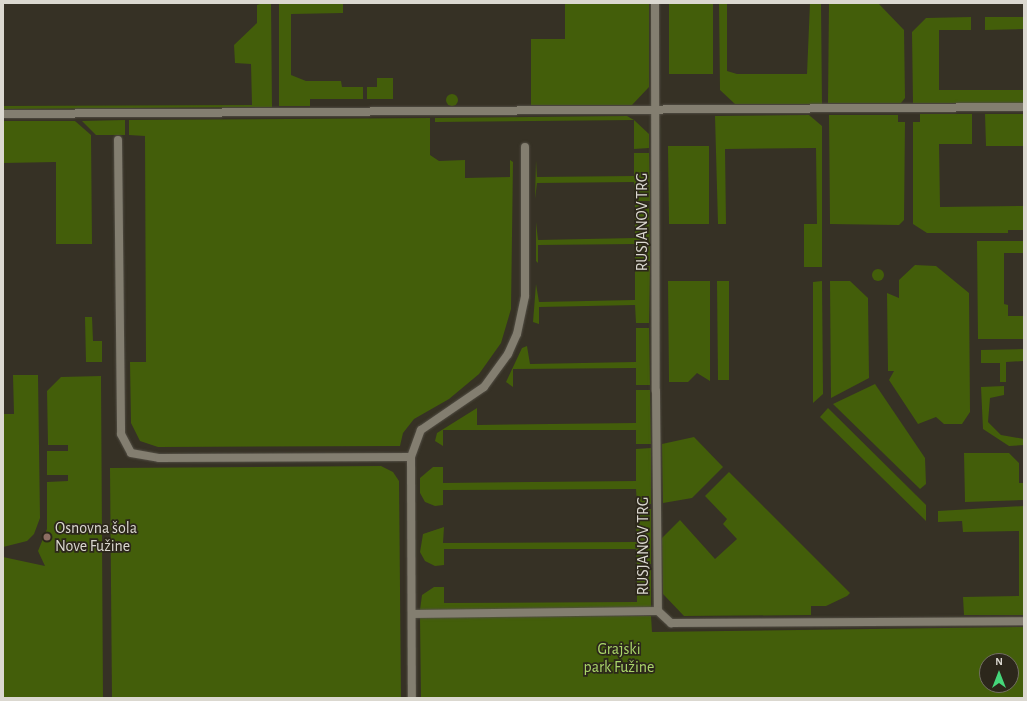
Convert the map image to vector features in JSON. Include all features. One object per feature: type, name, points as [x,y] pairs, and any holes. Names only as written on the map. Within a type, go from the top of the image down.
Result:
[{"type":"street","name":"RUSJANOV TRG","points":[[656,3],[656,390],[658,611],[671,623],[1024,621]]},
{"type":"street","points":[[3,114],[1024,107]]},
{"type":"street","points":[[118,140],[120,434],[126,450],[159,458],[411,457]]},
{"type":"street","points":[[412,698],[411,457],[421,430],[484,387],[508,354],[517,334],[525,296],[525,147]]},
{"type":"street","points":[[412,614],[658,611]]},
{"type":"green space","points":[[271,3],[272,107],[3,109],[3,106],[252,105],[251,64],[235,63],[234,45],[257,23],[257,5]]},
{"type":"green space","points":[[279,3],[343,3],[343,13],[291,14],[291,75],[306,81],[341,81],[342,87],[363,87],[363,99],[310,99],[310,106],[279,106]]},
{"type":"green space","points":[[649,3],[649,87],[632,105],[531,105],[531,39],[565,39],[565,4]]},
{"type":"green space","points":[[669,3],[713,3],[713,74],[669,74]]},
{"type":"green space","points":[[719,3],[727,3],[727,71],[737,74],[807,74],[810,3],[821,3],[822,104],[735,104],[720,90]]},
{"type":"green space","points":[[829,3],[878,3],[904,30],[905,98],[901,103],[828,103]]},
{"type":"green space","points":[[971,17],[971,30],[939,30],[939,90],[1024,90],[1024,103],[913,103],[912,32],[926,18]]},
{"type":"green space","points":[[985,17],[1024,17],[1024,29],[985,30]]},
{"type":"green space","points":[[377,78],[393,78],[393,99],[367,99],[367,87],[377,87]]},
{"type":"green space","points":[[450,94],[454,94],[458,100],[454,106],[450,106],[446,102],[446,98]]},
{"type":"green space","points":[[920,114],[972,114],[972,144],[939,144],[940,207],[1024,206],[1024,230],[1008,230],[1008,233],[927,233],[913,224],[913,122],[920,122]]},
{"type":"green space","points":[[985,114],[1024,114],[1024,146],[986,146]]},
{"type":"green space","points":[[809,115],[822,126],[822,267],[804,267],[804,224],[817,224],[816,148],[725,149],[726,224],[718,224],[715,116]]},
{"type":"green space","points":[[829,115],[898,115],[898,122],[905,122],[904,220],[899,225],[830,224]]},
{"type":"green space","points":[[627,116],[634,120],[435,122],[435,118]]},
{"type":"green space","points":[[430,118],[430,155],[439,161],[465,160],[465,178],[510,177],[510,160],[513,162],[511,309],[501,343],[479,374],[449,399],[414,419],[403,433],[400,446],[158,447],[140,441],[131,423],[130,362],[146,362],[145,136],[129,135],[129,120]]},
{"type":"green space","points":[[125,120],[125,135],[96,135],[82,121]]},
{"type":"green space","points":[[634,120],[649,134],[649,148],[634,149]]},
{"type":"green space","points":[[3,121],[75,121],[91,135],[92,244],[56,244],[56,162],[3,163]]},
{"type":"green space","points":[[668,146],[709,146],[709,224],[669,224]]},
{"type":"green space","points":[[634,153],[649,153],[650,201],[635,201],[634,182],[537,183],[535,199],[536,160],[537,177],[634,176]]},
{"type":"green space","points":[[635,205],[649,205],[650,261],[635,262],[635,244],[538,245],[538,263],[536,261],[536,222],[538,240],[635,238]]},
{"type":"green space","points":[[977,241],[1024,241],[1024,253],[1004,253],[1004,304],[1008,305],[1008,316],[1024,316],[1024,339],[978,339]]},
{"type":"green space","points":[[915,265],[936,266],[969,293],[970,412],[962,424],[944,424],[936,417],[918,424],[889,380],[894,371],[888,371],[887,293],[899,298],[899,280]]},
{"type":"green space","points":[[635,266],[650,266],[649,323],[636,323],[635,305],[539,307],[539,324],[533,322],[536,284],[539,302],[635,300]]},
{"type":"green space","points":[[878,269],[882,271],[884,275],[882,279],[878,281],[874,279],[872,275],[874,271]]},
{"type":"green space","points":[[668,281],[710,281],[710,381],[697,373],[688,382],[669,382]]},
{"type":"green space","points":[[717,281],[729,281],[729,380],[718,380]]},
{"type":"green space","points":[[822,281],[823,394],[813,403],[813,282]]},
{"type":"green space","points":[[830,281],[850,281],[868,298],[869,378],[831,398]]},
{"type":"green space","points":[[85,317],[92,317],[93,341],[102,341],[102,362],[86,362]]},
{"type":"green space","points":[[636,328],[649,328],[650,385],[636,385],[636,368],[513,369],[513,387],[506,382],[522,348],[527,346],[530,364],[636,362]]},
{"type":"green space","points":[[1024,349],[1024,361],[1006,362],[1006,382],[1000,382],[1000,363],[981,363],[981,350]]},
{"type":"green space","points":[[13,375],[38,375],[40,518],[34,534],[27,541],[3,547],[3,414],[14,414]]},
{"type":"green space","points":[[101,376],[103,698],[3,698],[3,557],[45,566],[38,551],[47,529],[47,482],[68,481],[68,475],[47,475],[47,451],[68,451],[68,445],[48,445],[47,391],[61,377]]},
{"type":"green space","points":[[875,384],[925,458],[926,484],[920,489],[833,404]]},
{"type":"green space","points":[[1004,386],[1004,395],[990,398],[988,422],[1001,435],[1024,439],[1024,445],[1009,446],[983,429],[981,387]]},
{"type":"green space","points":[[636,390],[650,390],[651,444],[636,444],[636,430],[443,430],[443,446],[435,441],[437,433],[477,408],[477,425],[636,423]]},
{"type":"green space","points":[[828,408],[926,505],[926,521],[820,417]]},
{"type":"green space","points":[[694,437],[723,467],[692,498],[663,503],[662,444]]},
{"type":"green space","points":[[651,448],[651,504],[637,504],[636,489],[443,490],[443,505],[435,506],[425,502],[420,493],[420,478],[433,467],[443,467],[443,483],[636,481],[636,449]]},
{"type":"green space","points":[[964,453],[1009,453],[1019,463],[1019,483],[1024,483],[1024,500],[965,502]]},
{"type":"green space","points":[[381,466],[393,472],[399,481],[401,698],[112,698],[110,468]]},
{"type":"green space","points":[[729,472],[850,593],[847,596],[826,606],[811,606],[811,615],[684,616],[663,594],[662,538],[680,520],[715,559],[737,539],[723,524],[727,519],[705,496]]},
{"type":"green space","points":[[1024,506],[1024,615],[964,615],[963,597],[1019,596],[1019,531],[963,532],[962,521],[938,522],[938,511]]},
{"type":"green space","points":[[637,509],[651,509],[651,564],[637,565],[636,549],[444,549],[444,565],[435,566],[425,561],[420,552],[423,534],[444,527],[443,543],[636,542]]},
{"type":"green space","points":[[637,569],[651,569],[651,609],[420,610],[422,595],[434,587],[444,587],[444,603],[637,602]]},
{"type":"green space","name":"Grajski park Fužine","points":[[651,616],[652,632],[1024,627],[1024,698],[421,698],[420,617]]},
{"type":"place","name":"Osnovna šola Nove Fužine","points":[[47,537]]}]
